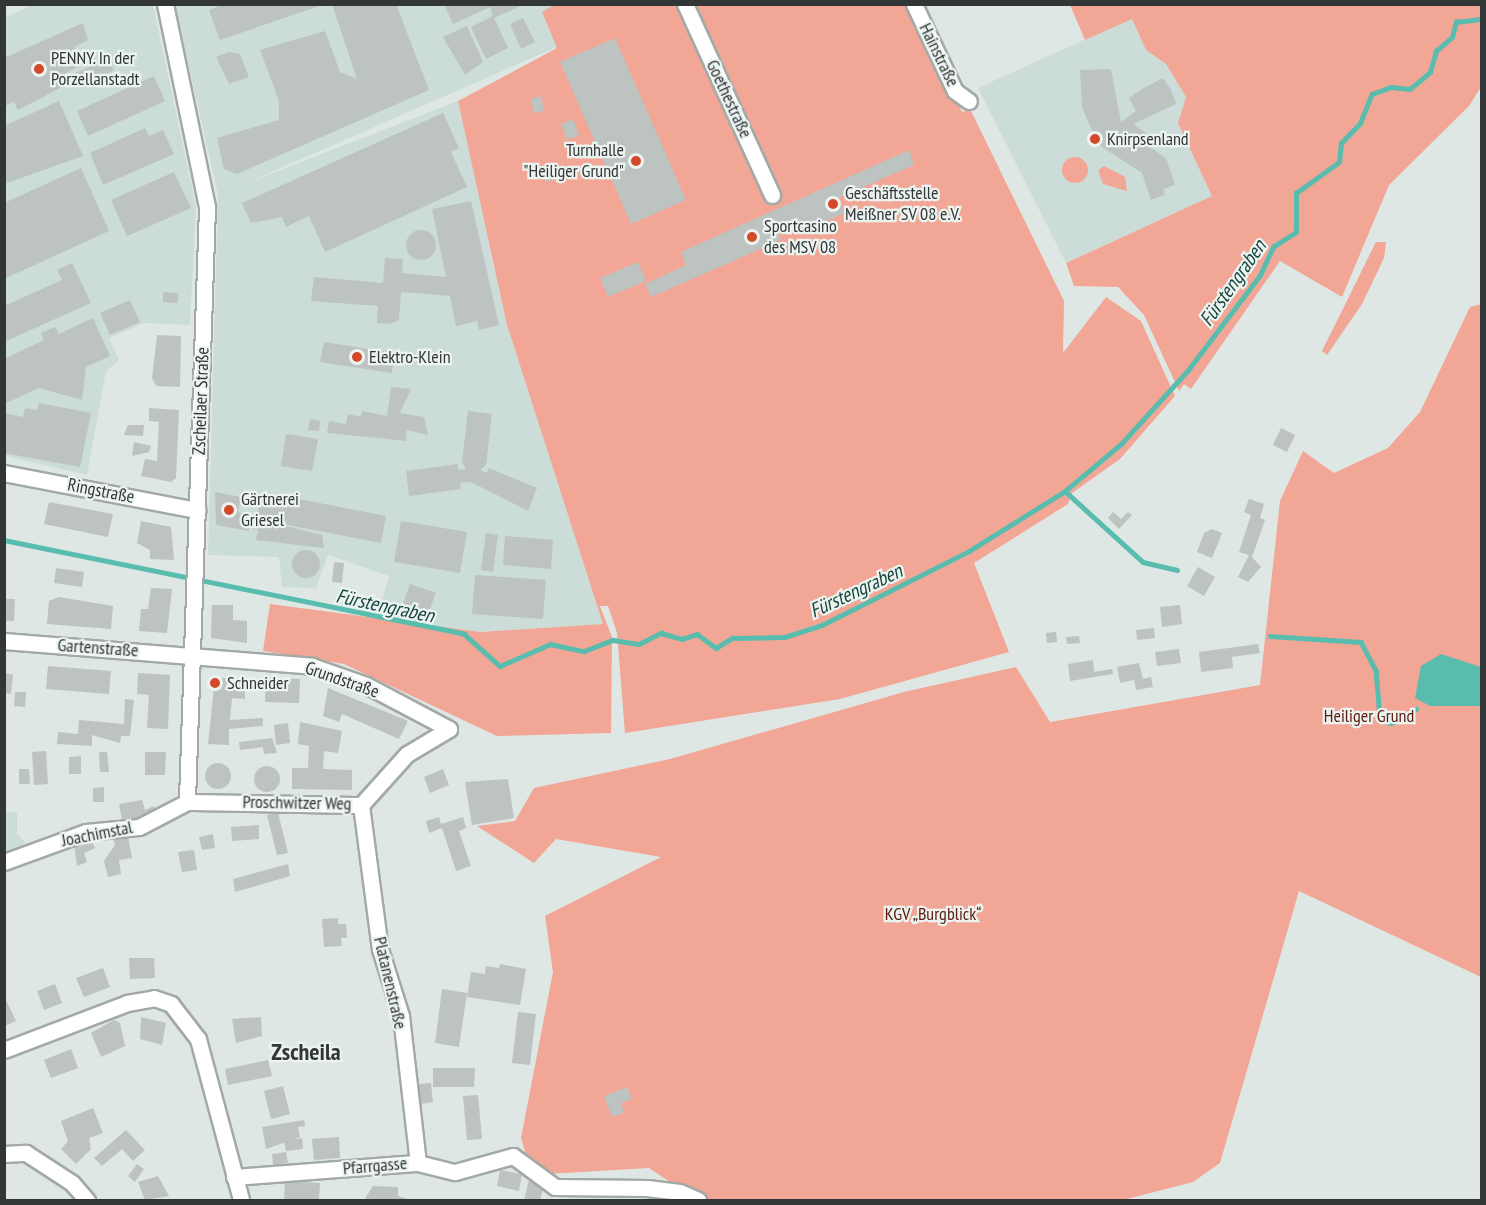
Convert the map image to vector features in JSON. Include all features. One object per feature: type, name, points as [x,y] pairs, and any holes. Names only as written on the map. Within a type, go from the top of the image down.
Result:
[{"type":"street","name":"Zscheilaer Straße","points":[[165,4],[207,207],[187,802]]},
{"type":"street","name":"Goethestraße","points":[[685,4],[772,195]]},
{"type":"street","name":"Hainstraße","points":[[914,4],[955,91],[969,101]]},
{"type":"street","name":"Ringstraße","points":[[4,473],[197,510]]},
{"type":"street","name":"Gartenstraße","points":[[4,641],[191,654]]},
{"type":"street","name":"Grundstraße","points":[[191,654],[312,666],[366,685],[449,729]]},
{"type":"street","name":"Proschwitzer Weg","points":[[187,802],[361,805],[407,754],[449,729]]},
{"type":"street","name":"Joachimstal","points":[[4,862],[87,832],[139,827],[187,802]]},
{"type":"street","name":"Platanenstraße","points":[[361,805],[380,949],[401,1016],[418,1162]]},
{"type":"street","points":[[4,1050],[127,1003],[154,998],[171,1004],[198,1039],[241,1200]]},
{"type":"street","points":[[4,1154],[26,1153],[72,1183],[87,1200]]},
{"type":"street","name":"Pfarrgasse","points":[[234,1177],[418,1162],[455,1172],[513,1156],[555,1187],[647,1188],[698,1200]]},
{"type":"shaded area","points":[[32,5],[153,5],[196,206],[190,325],[144,323],[109,338],[119,360],[106,371],[87,475],[5,456],[5,18]]},
{"type":"shaded area","points":[[175,5],[554,5],[542,12],[557,47],[242,185],[458,101],[507,325],[603,624],[481,632],[377,618],[389,576],[328,555],[316,588],[282,587],[279,557],[208,555],[218,195]]},
{"type":"shaded area","name":"Knirpsenland","points":[[1132,18],[1146,50],[1166,64],[1186,97],[1178,123],[1212,196],[1066,263],[978,88]]},
{"type":"shaded area","points":[[1441,654],[1481,667],[1481,706],[1430,706],[1415,698],[1421,666]]},
{"type":"shaded area","points":[[5,812],[17,812],[17,834],[25,842],[19,852],[5,856]]},
{"type":"green space","points":[[554,5],[908,5],[962,112],[970,109],[1064,301],[1063,353],[1106,297],[1141,321],[1175,396],[1120,459],[1072,493],[1068,504],[974,563],[1009,652],[840,699],[625,733],[617,633],[608,606],[600,606],[612,637],[611,733],[497,736],[344,664],[263,651],[270,604],[481,632],[603,624],[507,325],[458,101],[557,48],[542,12]]},
{"type":"green space","points":[[1070,5],[1481,5],[1481,87],[1469,106],[1389,185],[1342,297],[1280,261],[1191,389],[1184,384],[1179,391],[1144,315],[1118,287],[1074,286],[1066,263],[1212,196],[1178,123],[1186,97],[1166,64],[1146,50],[1132,19],[1085,40]]},
{"type":"green space","points":[[1075,157],[1084,161],[1088,170],[1084,179],[1075,183],[1066,179],[1062,170],[1066,161]]},
{"type":"green space","points":[[1104,166],[1125,177],[1127,191],[1103,184],[1098,170]]},
{"type":"green space","points":[[1376,242],[1386,242],[1384,258],[1362,304],[1327,355],[1322,351]]},
{"type":"green space","points":[[1481,304],[1481,977],[1299,891],[1220,1163],[1193,1182],[1123,1200],[697,1200],[649,1168],[547,1174],[526,1155],[521,1138],[553,972],[545,916],[661,857],[556,839],[534,863],[477,826],[515,821],[534,788],[670,759],[904,692],[1016,667],[1050,722],[1260,685],[1280,501],[1303,451],[1334,473],[1388,448],[1420,412],[1470,307]]},
{"type":"building","points":[[224,4],[322,5],[220,40],[209,10]]},
{"type":"building","points":[[332,4],[396,4],[429,90],[237,174],[224,169],[217,138],[279,120],[279,101],[260,50],[325,31],[340,72],[357,79]]},
{"type":"building","points":[[444,4],[525,4],[494,18],[508,48],[486,59],[471,27],[493,16],[490,7],[453,24]]},
{"type":"building","points":[[523,18],[535,42],[521,49],[510,24]]},
{"type":"building","name":"PENNY. In der Porzellanstadt","points":[[83,23],[88,40],[74,47],[82,65],[66,73],[70,83],[18,110],[14,102],[4,106],[4,58]]},
{"type":"building","points":[[467,26],[483,62],[465,75],[443,37]]},
{"type":"building","name":"Turnhalle \"Heiliger Grund\"","points":[[615,38],[686,200],[631,224],[560,62]]},
{"type":"building","points":[[229,52],[240,54],[249,77],[229,84],[216,57]]},
{"type":"building","points":[[108,58],[114,70],[76,88],[71,75]]},
{"type":"building","points":[[1111,69],[1121,122],[1136,111],[1129,98],[1142,89],[1163,78],[1171,90],[1176,104],[1133,124],[1153,138],[1148,146],[1166,158],[1175,185],[1163,189],[1165,195],[1151,200],[1142,173],[1099,145],[1082,107],[1080,70]]},
{"type":"building","points":[[154,76],[165,101],[88,136],[77,111]]},
{"type":"building","points":[[541,96],[544,111],[534,113],[531,99]]},
{"type":"building","points":[[59,101],[83,156],[4,184],[4,126]]},
{"type":"building","points":[[443,113],[459,148],[451,152],[467,187],[325,252],[309,216],[286,227],[282,217],[251,223],[242,203]]},
{"type":"building","points":[[573,119],[579,135],[567,140],[561,124]]},
{"type":"building","points":[[145,128],[149,136],[163,130],[174,154],[103,185],[90,153]]},
{"type":"building","points":[[909,150],[914,165],[838,198],[844,213],[796,235],[790,220],[776,227],[781,240],[651,297],[645,284],[686,265],[681,252]]},
{"type":"building","points":[[554,166],[558,178],[546,182],[542,170]]},
{"type":"building","points":[[81,168],[109,231],[4,279],[4,203]]},
{"type":"building","points":[[174,172],[191,208],[127,236],[111,200]]},
{"type":"building","points":[[471,201],[499,325],[479,330],[477,321],[456,326],[450,296],[401,292],[399,320],[389,324],[377,323],[378,306],[311,301],[314,277],[383,283],[385,258],[403,259],[402,273],[446,277],[432,209]]},
{"type":"building","points":[[421,230],[432,234],[436,245],[432,256],[421,260],[410,256],[406,245],[410,234]]},
{"type":"building","points":[[638,262],[646,281],[608,297],[600,278]]},
{"type":"building","points":[[72,263],[91,303],[4,342],[4,306],[62,280],[57,270]]},
{"type":"building","points":[[163,292],[178,293],[178,303],[163,302]]},
{"type":"building","points":[[130,300],[140,322],[110,335],[100,313]]},
{"type":"building","points":[[93,318],[110,356],[86,367],[82,400],[39,388],[4,404],[4,359],[44,340],[41,333],[55,327],[59,334]]},
{"type":"building","points":[[157,335],[181,336],[180,387],[156,386],[152,378]]},
{"type":"building","name":"Elektro-Klein","points":[[324,342],[394,353],[392,373],[320,362]]},
{"type":"building","points":[[391,387],[411,389],[400,413],[424,417],[428,435],[407,430],[406,441],[327,433],[329,421],[346,424],[348,414],[361,417],[362,411],[387,416]]},
{"type":"building","points":[[39,403],[91,413],[80,467],[4,453],[4,413],[23,417],[25,408],[37,410]]},
{"type":"building","points":[[149,408],[179,410],[176,478],[171,482],[141,476],[145,459],[157,461],[159,422],[149,421]]},
{"type":"building","points":[[468,411],[492,414],[486,465],[480,470],[487,473],[489,468],[537,488],[528,511],[471,482],[460,483],[461,489],[409,496],[406,471],[458,464],[458,470],[466,469],[462,462]]},
{"type":"building","points":[[310,419],[320,421],[319,431],[308,430]]},
{"type":"building","points":[[128,425],[144,425],[143,436],[124,435]]},
{"type":"building","points":[[1281,428],[1295,435],[1287,452],[1273,445]]},
{"type":"building","points":[[286,434],[318,439],[312,471],[281,466]]},
{"type":"building","points":[[134,442],[151,446],[149,452],[132,456]]},
{"type":"building","name":"Gärtnerei Griesel","points":[[215,492],[241,497],[238,512],[251,515],[249,531],[216,525]]},
{"type":"building","points":[[263,492],[386,516],[381,543],[262,520],[322,535],[324,548],[256,540],[258,530],[252,529]]},
{"type":"building","points":[[1249,499],[1264,504],[1260,518],[1265,520],[1252,557],[1261,567],[1248,582],[1238,577],[1249,555],[1239,552],[1251,515],[1244,512]]},
{"type":"building","points":[[49,502],[113,514],[108,537],[44,524]]},
{"type":"building","points":[[1113,512],[1121,519],[1128,512],[1132,515],[1119,529],[1108,518]]},
{"type":"building","points":[[141,521],[171,527],[174,560],[150,559],[150,550],[137,543]]},
{"type":"building","points":[[401,521],[467,532],[460,573],[394,562]]},
{"type":"building","points":[[1212,529],[1222,533],[1212,558],[1197,552],[1204,533]]},
{"type":"building","points":[[486,533],[498,535],[493,572],[481,570]]},
{"type":"building","points":[[505,536],[553,540],[551,569],[503,565]]},
{"type":"building","points":[[306,550],[316,554],[320,564],[316,574],[306,578],[296,574],[292,564],[296,554]]},
{"type":"building","points":[[334,562],[344,563],[342,583],[332,582]]},
{"type":"building","points":[[1198,567],[1215,577],[1204,596],[1187,586]]},
{"type":"building","points":[[56,568],[84,572],[82,587],[54,583]]},
{"type":"building","points":[[475,575],[546,580],[543,619],[472,614]]},
{"type":"building","points":[[410,584],[436,593],[428,613],[403,604]]},
{"type":"building","points":[[151,588],[172,589],[167,633],[139,631],[141,609],[148,609]]},
{"type":"building","points":[[59,597],[113,606],[111,629],[47,624],[49,601]]},
{"type":"building","points":[[4,599],[15,599],[14,621],[4,621]]},
{"type":"building","points":[[212,605],[233,605],[233,620],[247,621],[247,643],[211,638]]},
{"type":"building","points":[[1180,605],[1182,624],[1162,627],[1160,607]]},
{"type":"building","points":[[1154,628],[1155,638],[1137,640],[1136,630]]},
{"type":"building","points":[[1056,632],[1057,642],[1047,643],[1046,633]]},
{"type":"building","points":[[1079,636],[1080,643],[1067,644],[1066,637]]},
{"type":"building","points":[[1258,644],[1260,653],[1232,657],[1233,668],[1201,672],[1199,652]]},
{"type":"building","points":[[1179,649],[1181,663],[1157,666],[1155,652]]},
{"type":"building","points":[[1093,660],[1094,672],[1112,669],[1113,674],[1070,681],[1068,664]]},
{"type":"building","points":[[1139,663],[1143,679],[1151,677],[1153,687],[1136,690],[1134,680],[1120,683],[1117,667]]},
{"type":"building","points":[[48,666],[111,671],[109,694],[46,689]]},
{"type":"building","points":[[5,673],[13,675],[11,694],[5,693]]},
{"type":"building","points":[[138,673],[170,675],[168,729],[147,728],[149,695],[137,694]]},
{"type":"building","points":[[215,678],[245,678],[245,699],[232,698],[230,720],[263,718],[263,726],[229,729],[229,745],[208,744]]},
{"type":"building","points":[[266,678],[300,679],[299,703],[265,702]]},
{"type":"building","points":[[328,688],[408,721],[399,739],[342,714],[339,722],[323,716]]},
{"type":"building","points":[[15,692],[26,692],[25,707],[14,706]]},
{"type":"building","points":[[125,699],[134,700],[130,736],[121,736],[120,743],[92,735],[92,746],[57,744],[58,732],[78,734],[79,720],[124,724]]},
{"type":"building","points":[[300,722],[342,731],[338,753],[324,751],[323,769],[352,770],[352,790],[292,789],[292,768],[308,768],[309,746],[298,744]]},
{"type":"building","points":[[288,723],[290,743],[276,745],[274,725]]},
{"type":"building","points":[[272,738],[277,753],[264,754],[263,747],[240,750],[239,742]]},
{"type":"building","points":[[46,751],[48,784],[34,785],[32,752]]},
{"type":"building","points":[[99,752],[107,752],[109,772],[100,772]]},
{"type":"building","points":[[145,752],[166,752],[165,775],[145,775]]},
{"type":"building","points":[[81,756],[81,774],[69,774],[69,757]]},
{"type":"building","points":[[218,763],[227,767],[231,776],[227,785],[218,789],[209,785],[205,776],[209,767]]},
{"type":"building","points":[[267,766],[276,770],[280,779],[276,788],[267,792],[258,788],[254,779],[258,770]]},
{"type":"building","points":[[19,769],[29,769],[30,784],[19,784]]},
{"type":"building","points":[[443,769],[449,785],[430,793],[424,777]]},
{"type":"building","points":[[508,779],[514,818],[472,825],[465,782]]},
{"type":"building","points":[[104,787],[104,802],[93,802],[93,788]]},
{"type":"building","points":[[142,800],[145,810],[154,806],[157,815],[123,824],[119,804]]},
{"type":"building","points":[[278,813],[288,853],[277,855],[267,815]]},
{"type":"building","points":[[439,817],[441,824],[463,817],[466,828],[459,831],[471,866],[456,871],[442,828],[429,833],[426,821]]},
{"type":"building","points":[[259,825],[259,839],[232,841],[231,827]]},
{"type":"building","points":[[127,831],[132,858],[119,860],[121,874],[108,877],[104,861],[115,845],[112,833]]},
{"type":"building","points":[[213,834],[215,848],[202,850],[199,837]]},
{"type":"building","points":[[90,838],[95,848],[84,853],[87,862],[77,866],[74,845]]},
{"type":"building","points":[[194,850],[197,870],[182,872],[178,852]]},
{"type":"building","points":[[288,864],[290,876],[235,892],[233,879]]},
{"type":"building","points":[[338,918],[338,924],[346,924],[347,938],[341,938],[342,946],[324,947],[322,919]]},
{"type":"building","points":[[129,958],[154,958],[155,978],[130,979]]},
{"type":"building","points":[[500,964],[526,969],[520,1005],[467,997],[471,972],[485,974],[486,966],[499,968]]},
{"type":"building","points":[[103,968],[110,987],[84,997],[76,978]]},
{"type":"building","points":[[55,984],[62,1003],[44,1010],[37,991]]},
{"type":"building","points":[[442,989],[467,993],[459,1047],[435,1043]]},
{"type":"building","points":[[4,996],[16,1021],[4,1026]]},
{"type":"building","points":[[518,1012],[536,1014],[530,1065],[512,1063]]},
{"type":"building","points":[[141,1017],[166,1023],[162,1045],[140,1039]]},
{"type":"building","points":[[261,1017],[262,1036],[236,1043],[232,1019]]},
{"type":"building","points":[[114,1020],[120,1023],[125,1046],[101,1057],[91,1033]]},
{"type":"building","points":[[71,1049],[78,1068],[51,1078],[44,1060]]},
{"type":"building","points":[[268,1060],[272,1076],[228,1085],[225,1069]]},
{"type":"building","points":[[433,1068],[475,1068],[474,1087],[433,1087]]},
{"type":"building","points":[[431,1083],[433,1102],[420,1104],[418,1084]]},
{"type":"building","points":[[283,1086],[290,1114],[271,1119],[264,1091]]},
{"type":"building","points":[[627,1087],[632,1099],[621,1103],[624,1113],[612,1117],[604,1096]]},
{"type":"building","points":[[478,1095],[482,1139],[467,1140],[463,1096]]},
{"type":"building","points":[[93,1108],[103,1133],[89,1138],[91,1149],[76,1164],[61,1149],[68,1141],[61,1121]]},
{"type":"building","points":[[304,1120],[305,1126],[298,1127],[300,1137],[266,1149],[262,1127]]},
{"type":"building","points":[[126,1130],[145,1150],[133,1161],[122,1149],[102,1166],[94,1158]]},
{"type":"building","points":[[339,1137],[340,1158],[314,1160],[312,1139]]},
{"type":"building","points":[[302,1138],[303,1149],[286,1151],[284,1141]]},
{"type":"building","points":[[286,1152],[288,1163],[273,1165],[272,1154]]},
{"type":"building","points":[[137,1164],[144,1169],[135,1182],[128,1176]]},
{"type":"building","points":[[500,1170],[522,1174],[519,1191],[497,1186]]},
{"type":"building","points":[[158,1176],[169,1196],[145,1200],[138,1182]]},
{"type":"building","points":[[530,1176],[544,1185],[540,1200],[524,1200]]},
{"type":"building","points":[[285,1181],[320,1183],[319,1200],[284,1200]]},
{"type":"building","points":[[373,1186],[398,1187],[398,1196],[410,1200],[364,1200]]},
{"type":"waterway","name":"Fürstengraben","points":[[4,540],[464,634],[500,666],[550,644],[584,651],[613,640],[639,644],[661,633],[682,639],[697,634],[716,648],[732,638],[785,637],[822,625],[969,551],[1065,491],[1121,444],[1188,370],[1260,275],[1273,247],[1296,232],[1296,193],[1339,162],[1341,143],[1360,123],[1372,94],[1391,87],[1410,89],[1430,72],[1436,51],[1452,37],[1456,22],[1482,19]]},
{"type":"waterway","points":[[1065,491],[1143,562],[1177,570]]},
{"type":"waterway","points":[[1270,636],[1361,642],[1376,670],[1380,718],[1390,723],[1403,720],[1416,709]]},
{"type":"place","name":"PENNY. In der Porzellanstadt","points":[[39,69]]},
{"type":"place","name":"Knirpsenland","points":[[1095,139]]},
{"type":"place","name":"Turnhalle \"Heiliger Grund\"","points":[[636,161]]},
{"type":"place","name":"Geschäftsstelle Meißner SV 08 e.V.","points":[[833,204]]},
{"type":"place","name":"Sportcasino des MSV 08","points":[[752,237]]},
{"type":"place","name":"Elektro-Klein","points":[[357,357]]},
{"type":"place","name":"Gärtnerei Griesel","points":[[229,510]]},
{"type":"place","name":"Schneider","points":[[215,683]]},
{"type":"district","name":"Zscheila","points":[[306,1052]]},
{"type":"park label","name":"Heiliger Grund","points":[[1369,716]]},
{"type":"park label","name":"KGV „Burgblick“","points":[[933,914]]}]
